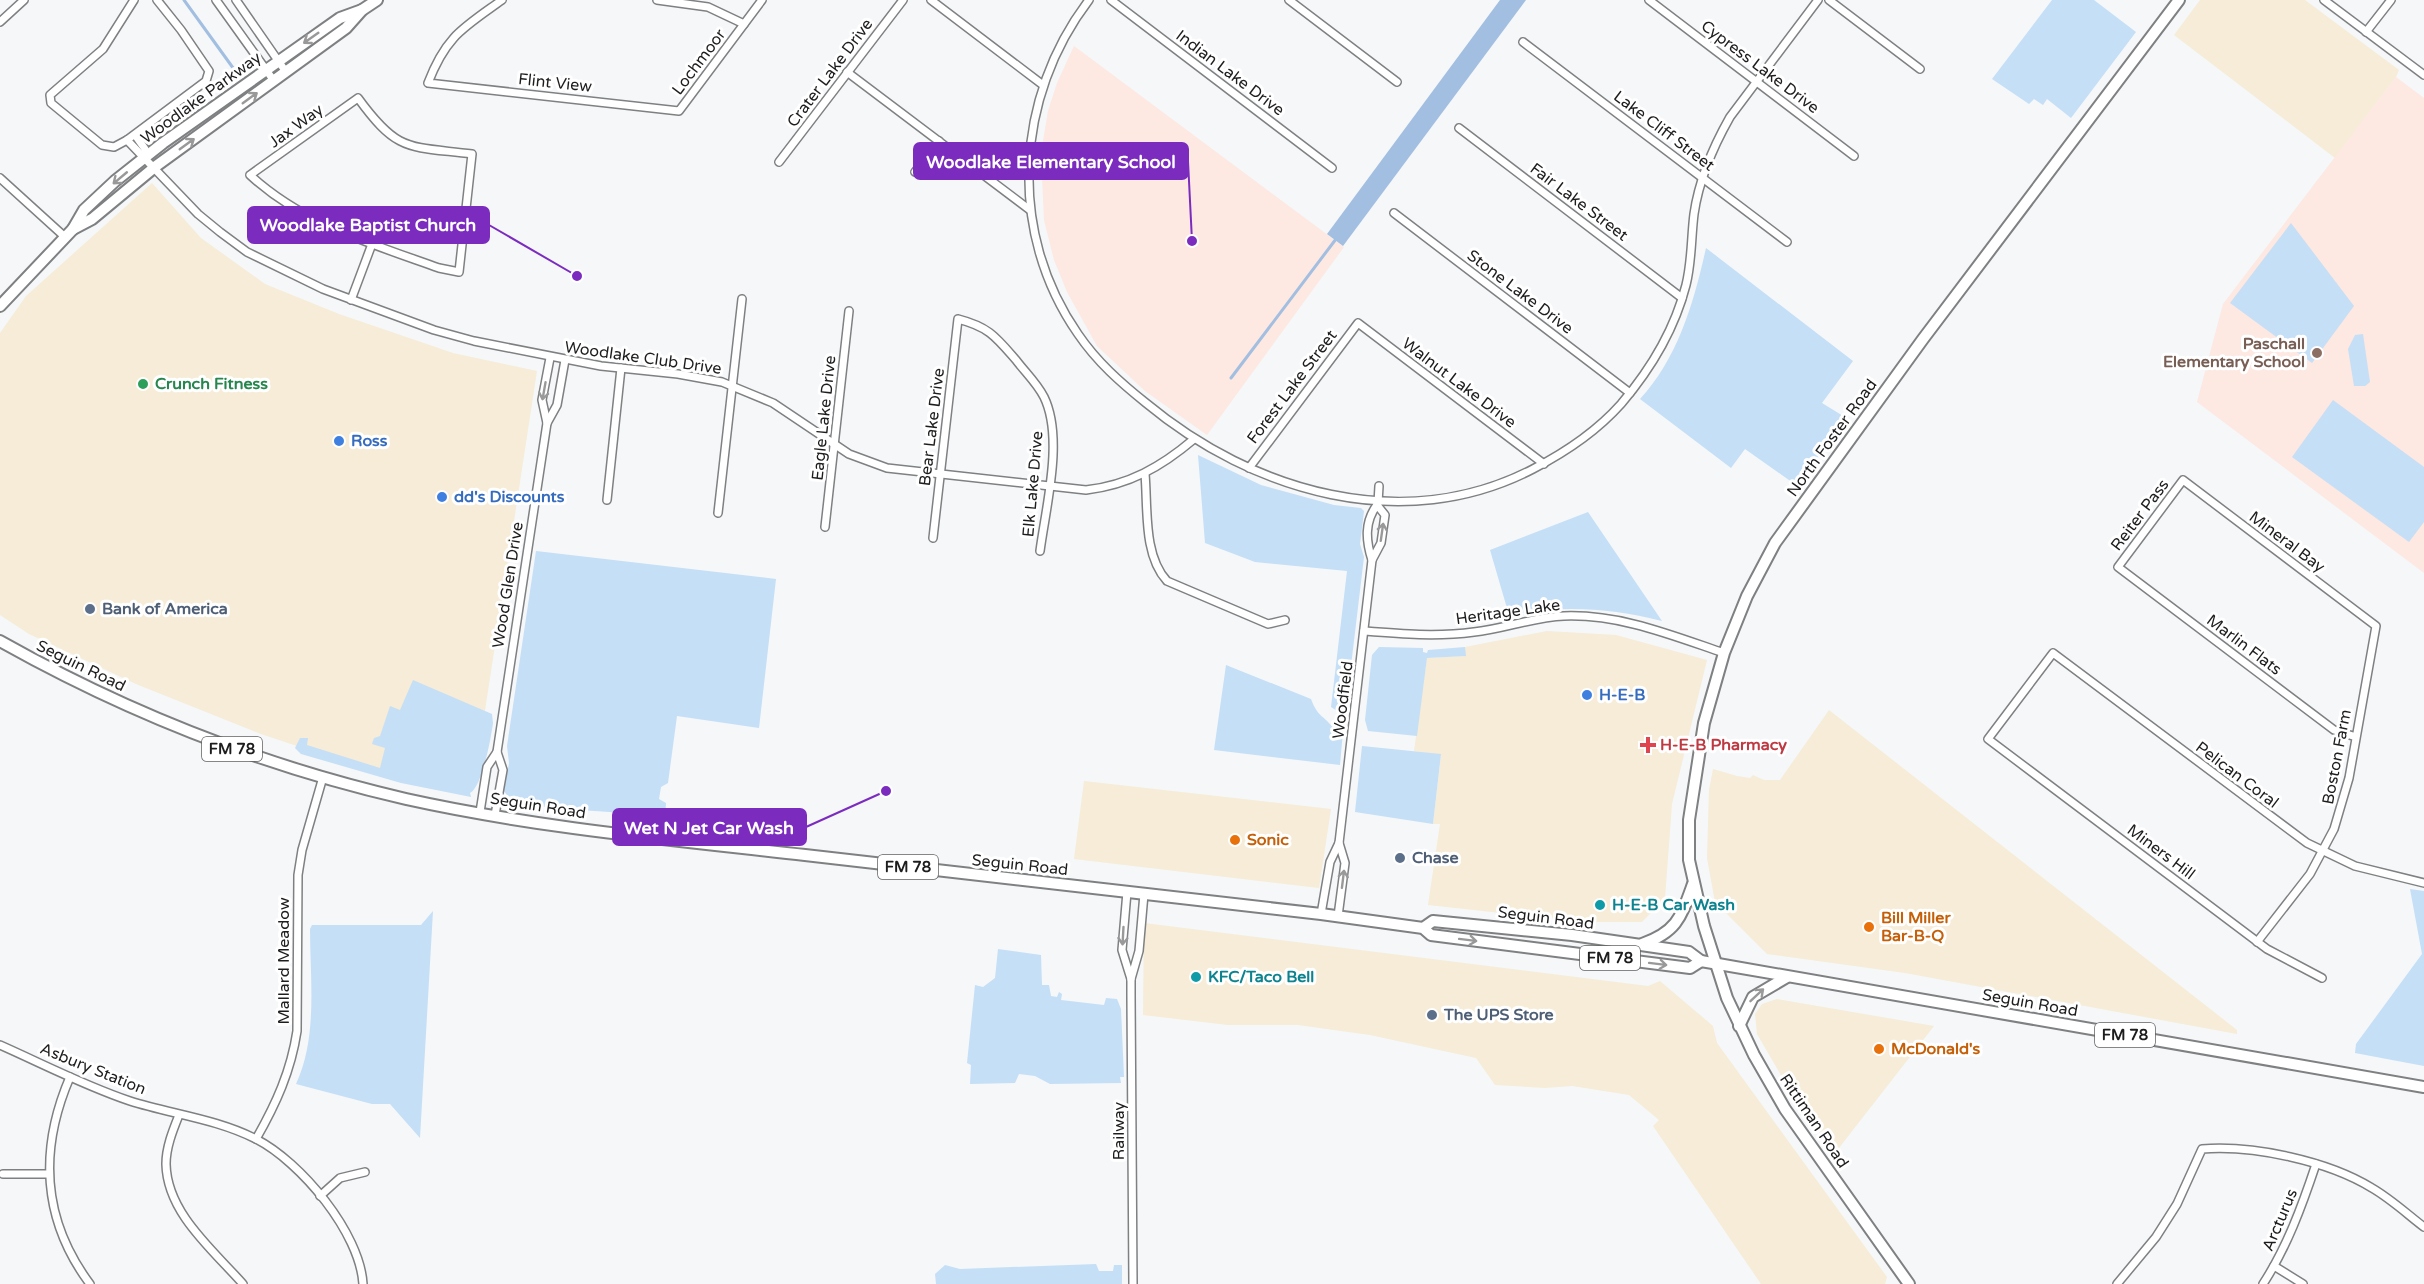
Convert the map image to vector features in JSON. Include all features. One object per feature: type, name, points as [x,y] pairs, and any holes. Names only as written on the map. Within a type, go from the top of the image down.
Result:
[{"type":"main road","name":"Woodlake Parkway","points":[[0,306],[69,233],[84,210],[145,156],[339,18],[362,10],[377,0]]},
{"type":"main road","name":"North Foster Road","points":[[1715,964],[1693,884],[1689,860],[1689,820],[1704,723],[1724,653],[1747,596],[1775,543],[1809,494],[2179,0]]},
{"type":"main road","name":"Woodlake Parkway","points":[[69,233],[92,219],[156,166],[346,28],[362,10]]},
{"type":"main road","name":"Seguin Road","points":[[0,641],[83,686],[190,734],[323,777],[409,799],[495,815],[631,835],[1338,916],[1423,928],[1431,935],[1679,967],[1690,968],[1701,961]]},
{"type":"main road","points":[[1637,945],[1669,932],[1677,922],[1693,884]]},
{"type":"main road","name":"Seguin Road","points":[[1423,928],[1433,921],[1689,952],[1701,961],[1715,964],[2424,1087]]},
{"type":"main road","name":"Rittiman Road","points":[[1715,964],[1739,1026],[1785,1108],[1909,1284]]},
{"type":"main road","points":[[1739,1026],[1754,997],[1788,976]]},
{"type":"street","points":[[0,22],[24,0]]},
{"type":"street","points":[[134,0],[103,49],[50,95],[51,104],[102,145],[114,147],[135,135],[206,81],[209,76],[182,30],[157,0]]},
{"type":"street","points":[[216,0],[274,81]]},
{"type":"street","points":[[236,0],[286,72]]},
{"type":"street","name":"Flint View","points":[[502,0],[452,38],[436,61],[428,83],[679,111]]},
{"type":"street","points":[[657,0],[708,7],[744,24]]},
{"type":"street","name":"Lochmoor","points":[[679,111],[762,0]]},
{"type":"street","name":"Crater Lake Drive","points":[[779,162],[903,0]]},
{"type":"street","points":[[931,0],[1043,85]]},
{"type":"street","points":[[1089,0],[1068,30],[1043,85],[1030,140],[1028,170],[1030,210],[1040,256],[1050,283],[1078,335],[1116,379],[1194,439],[1249,468],[1312,490],[1378,503],[1460,497],[1490,489],[1544,464],[1585,438],[1630,393],[1658,353],[1682,298],[1691,259],[1695,212],[1702,177],[1718,137],[1818,0]]},
{"type":"street","name":"Indian Lake Drive","points":[[1111,0],[1332,168]]},
{"type":"street","points":[[1289,0],[1397,82]]},
{"type":"street","name":"Cypress Lake Drive","points":[[1649,0],[1854,156]]},
{"type":"street","points":[[1829,0],[1920,69]]},
{"type":"street","points":[[2324,0],[2424,75]]},
{"type":"street","points":[[2366,32],[2391,0]]},
{"type":"street","name":"Lake Cliff Street","points":[[1523,42],[1787,242]]},
{"type":"street","points":[[847,72],[1030,210]]},
{"type":"street","name":"Jax Way","points":[[358,98],[375,121],[400,143],[472,154],[459,272],[439,268],[372,244],[314,221],[279,199],[250,175],[358,98]]},
{"type":"street","name":"Fair Lake Street","points":[[1459,128],[1682,298]]},
{"type":"street","points":[[135,135],[145,149],[145,156]]},
{"type":"street","name":"Woodlake Club Drive","points":[[127,140],[139,154],[145,156],[156,166],[198,214],[247,252],[292,276],[444,333],[550,358],[702,377],[732,386],[773,403],[849,454],[886,468],[1048,488],[1070,490],[1102,488],[1145,474],[1194,439]]},
{"type":"street","points":[[915,172],[939,141]]},
{"type":"street","points":[[0,178],[69,233]]},
{"type":"street","name":"Stone Lake Drive","points":[[1394,213],[1630,393]]},
{"type":"street","points":[[351,300],[372,244]]},
{"type":"street","points":[[718,513],[742,299]]},
{"type":"street","name":"Eagle Lake Drive","points":[[825,527],[836,446],[849,311]]},
{"type":"street","name":"Bear Lake Drive","points":[[933,537],[958,319]]},
{"type":"street","name":"Elk Lake Drive","points":[[958,319],[979,324],[992,332],[1043,396],[1053,430],[1040,551]]},
{"type":"street","name":"Walnut Lake Drive","points":[[1358,323],[1544,464]]},
{"type":"street","name":"Forest Lake Street","points":[[1249,468],[1358,323]]},
{"type":"street","name":"Wood Glen Drive","points":[[547,423],[542,400],[550,358]]},
{"type":"street","name":"Wood Glen Drive","points":[[480,812],[488,767],[497,752],[547,423],[557,405],[565,360]]},
{"type":"street","points":[[607,500],[621,368]]},
{"type":"street","points":[[1145,474],[1152,557],[1158,572],[1167,581],[1268,624],[1285,620]]},
{"type":"street","name":"Reiter Pass","points":[[2118,567],[2183,480]]},
{"type":"street","name":"Mineral Bay","points":[[2183,480],[2376,626]]},
{"type":"street","points":[[1378,503],[1379,486]]},
{"type":"street","name":"Woodfield","points":[[1322,914],[1330,862],[1339,843],[1372,560],[1381,543],[1385,515],[1378,503],[1370,514],[1366,541],[1372,560]]},
{"type":"street","name":"Marlin Flats","points":[[2118,567],[2334,730],[2356,737]]},
{"type":"street","name":"Heritage Lake","points":[[1364,631],[1438,635],[1475,632],[1541,618],[1593,617],[1644,626],[1724,653]]},
{"type":"street","name":"Boston Farm","points":[[2257,942],[2323,853],[2345,797],[2376,626]]},
{"type":"street","name":"Pelican Coral","points":[[1988,739],[2053,653],[2286,829],[2323,853],[2373,872],[2424,883]]},
{"type":"street","name":"Miners Hill","points":[[1988,739],[2257,942],[2278,956],[2322,978]]},
{"type":"street","name":"Wood Glen Drive","points":[[495,815],[503,770],[497,752]]},
{"type":"street","name":"Mallard Meadow","points":[[256,1139],[280,1095],[294,1051],[297,1031],[298,875],[302,849],[323,777]]},
{"type":"street","name":"Woodfield","points":[[1338,916],[1345,863],[1339,843]]},
{"type":"street","name":"Railway","points":[[1127,891],[1122,950],[1131,979]]},
{"type":"street","name":"Railway","points":[[1133,1284],[1131,979],[1139,951],[1144,894]]},
{"type":"street","name":"Asbury Station","points":[[0,1045],[129,1101],[235,1130],[256,1139],[295,1168],[348,1233],[357,1253],[363,1284]]},
{"type":"street","points":[[70,1077],[54,1121],[48,1174],[59,1227],[69,1250],[90,1284]]},
{"type":"street","points":[[178,1114],[166,1163],[171,1194],[191,1225],[243,1284]]},
{"type":"street","points":[[2117,1284],[2156,1237],[2177,1204],[2202,1149],[2248,1151],[2340,1171],[2374,1189],[2424,1227]]},
{"type":"street","name":"Arcturus","points":[[2263,1284],[2299,1214],[2316,1164]]},
{"type":"street","points":[[320,1196],[340,1178],[365,1172]]},
{"type":"street","points":[[3,1174],[48,1174]]},
{"type":"street","points":[[2274,1266],[2303,1284]]},
{"type":"shaded area","points":[[1500,0],[1526,0],[1343,246],[1327,234]]},
{"type":"shaded area","points":[[2052,0],[2094,0],[2136,32],[2071,118],[2047,99],[2043,105],[2034,99],[2029,104],[1992,79]]},
{"type":"shaded area","points":[[2200,0],[2305,0],[2399,70],[2335,158],[2174,35]]},
{"type":"shaded area","points":[[1074,46],[1344,247],[1207,435],[1145,391],[1097,346],[1067,292],[1054,260],[1044,220],[1041,153],[1048,111],[1057,83]]},
{"type":"shaded area","name":"Paschall Elementary School","points":[[2396,77],[2424,98],[2424,573],[2197,402],[2223,304]]},
{"type":"shaded area","points":[[152,183],[201,238],[265,284],[339,314],[453,353],[537,371],[473,789],[342,761],[261,734],[136,684],[29,634],[0,615],[0,333],[26,296]]},
{"type":"shaded area","points":[[2291,223],[2354,306],[2312,363],[2230,303]]},
{"type":"shaded area","points":[[1706,248],[1853,361],[1822,403],[1848,419],[1796,485],[1745,449],[1731,468],[1640,399],[1665,366],[1683,328]]},
{"type":"shaded area","points":[[2363,334],[2370,382],[2365,386],[2354,386],[2348,349],[2355,335]]},
{"type":"shaded area","points":[[2333,400],[2424,467],[2424,522],[2409,542],[2292,457]]},
{"type":"shaded area","points":[[1198,455],[1261,485],[1334,505],[1361,508],[1364,511],[1360,544],[1364,557],[1345,716],[1331,707],[1347,571],[1255,562],[1205,543]]},
{"type":"shaded area","points":[[1588,512],[1662,621],[1624,613],[1586,609],[1548,610],[1509,615],[1490,550]]},
{"type":"shaded area","points":[[536,551],[776,579],[759,728],[677,716],[668,783],[661,787],[659,799],[666,803],[665,819],[659,822],[626,819],[624,813],[550,808],[511,801],[504,791],[509,763],[507,746]]},
{"type":"shaded area","points":[[1547,631],[1616,635],[1707,660],[1672,804],[1665,898],[1642,922],[1583,922],[1428,905],[1440,824],[1433,824],[1441,755],[1414,751],[1427,658],[1465,656],[1465,647]]},
{"type":"shaded area","points":[[1379,647],[1423,648],[1423,652],[1427,653],[1428,650],[1465,647],[1466,656],[1427,658],[1417,736],[1368,731],[1365,720],[1372,655]]},
{"type":"shaded area","points":[[1226,665],[1311,699],[1319,713],[1334,729],[1343,731],[1340,765],[1214,750]]},
{"type":"shaded area","points":[[413,680],[492,714],[493,723],[485,761],[478,782],[470,793],[471,797],[401,783],[301,754],[295,748],[300,738],[308,738],[307,745],[380,768],[385,748],[372,744],[374,738],[380,736],[390,706],[400,710]]},
{"type":"shaded area","points":[[1829,710],[2237,1030],[2237,1034],[1905,973],[1767,954],[1715,902],[1707,858],[1709,790],[1713,769],[1737,776],[1750,778],[1753,775],[1764,780],[1780,780]]},
{"type":"shaded area","points":[[1362,746],[1441,754],[1433,824],[1355,812]]},
{"type":"shaded area","points":[[1084,781],[1331,809],[1319,888],[1074,859]]},
{"type":"shaded area","points":[[2410,889],[2424,891],[2424,1066],[2355,1053],[2356,1044],[2422,954]]},
{"type":"shaded area","points":[[433,911],[420,1138],[390,1104],[372,1104],[296,1084],[303,1066],[310,1027],[310,929],[312,925],[421,925]]},
{"type":"shaded area","points":[[1144,923],[1648,986],[1660,981],[1713,1026],[1717,1043],[1887,1277],[1885,1284],[1761,1284],[1653,1126],[1659,1120],[1629,1095],[1572,1086],[1545,1088],[1495,1085],[1476,1058],[1370,1035],[1298,1025],[1228,1025],[1143,1015]]},
{"type":"shaded area","points":[[998,949],[1041,955],[1042,985],[1049,985],[1051,996],[1057,997],[1059,992],[1062,994],[1061,1000],[1104,1005],[1106,998],[1117,999],[1121,1009],[1124,1077],[1120,1077],[1121,1083],[1050,1084],[1035,1076],[1019,1074],[1015,1083],[970,1084],[971,1065],[967,1063],[975,985],[983,987],[995,978]]},
{"type":"shaded area","points":[[1777,999],[1934,1026],[1835,1153],[1796,1101],[1757,1034],[1755,1014],[1762,1004]]},
{"type":"shaded area","points":[[1096,1264],[1099,1271],[1113,1271],[1114,1265],[1122,1265],[1122,1284],[936,1284],[935,1274],[945,1265],[960,1269]]},
{"type":"waterway","points":[[184,0],[236,72]]},
{"type":"waterway","points":[[1231,378],[1336,239]]},
{"type":"place","name":"Woodlake Elementary School","points":[[1192,241]]},
{"type":"place","name":"Woodlake Baptist Church","points":[[577,276]]},
{"type":"place","name":"Paschall Elementary School","points":[[2317,353]]},
{"type":"place","name":"Crunch Fitness","points":[[143,384]]},
{"type":"place","name":"Ross","points":[[339,441]]},
{"type":"place","name":"dd's Discounts","points":[[442,497]]},
{"type":"place","name":"Bank of America","points":[[90,609]]},
{"type":"place","name":"H-E-B","points":[[1587,695]]},
{"type":"place","name":"H-E-B Pharmacy","points":[[1648,745]]},
{"type":"place","name":"Wet N Jet Car Wash","points":[[886,791]]},
{"type":"place","name":"Sonic","points":[[1235,840]]},
{"type":"place","name":"Chase","points":[[1400,858]]},
{"type":"place","name":"H-E-B Car Wash","points":[[1600,905]]},
{"type":"place","name":"Bill Miller Bar-B-Q","points":[[1869,927]]},
{"type":"place","name":"KFC/Taco Bell","points":[[1196,977]]},
{"type":"place","name":"The UPS Store","points":[[1432,1015]]},
{"type":"place","name":"McDonald's","points":[[1879,1049]]}]
